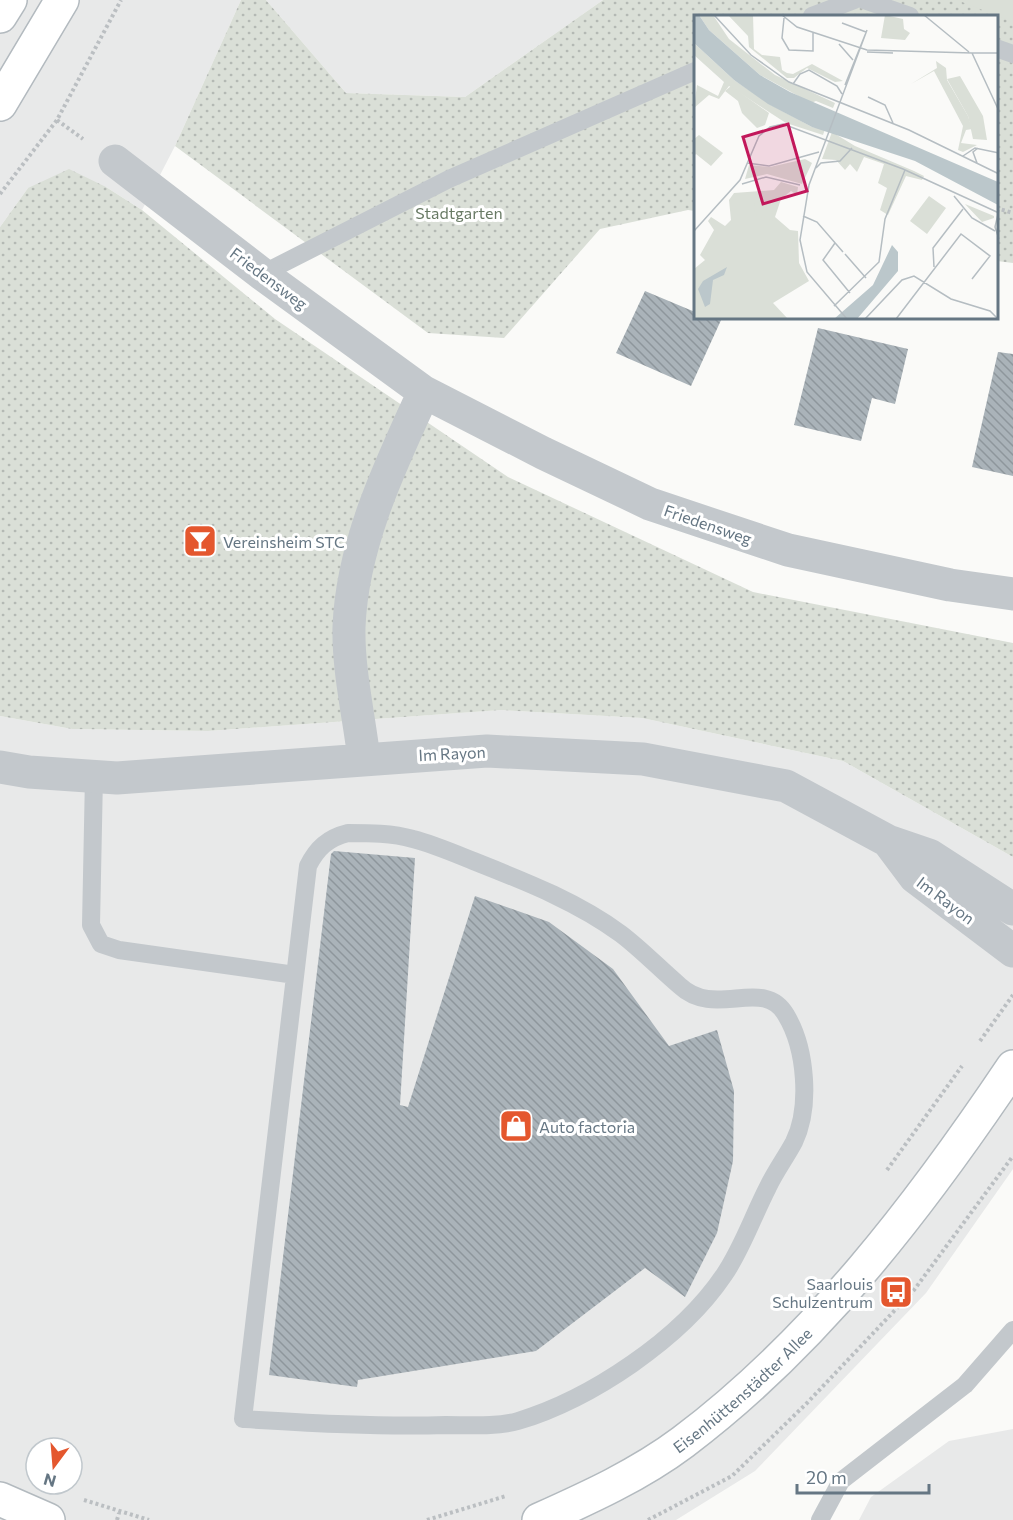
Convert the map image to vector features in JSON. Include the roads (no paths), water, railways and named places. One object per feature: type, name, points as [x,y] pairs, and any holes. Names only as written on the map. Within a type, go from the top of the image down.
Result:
[{"type":"street","points":[[0,16],[9,0]]},
{"type":"street","points":[[0,104],[62,0]]},
{"type":"street","name":"Friedensweg","points":[[115,161],[262,274],[424,393],[650,504],[788,550],[950,585],[1013,594]]},
{"type":"street","points":[[364,759],[349,627],[356,577],[371,519],[389,468],[424,393]]},
{"type":"street","name":"Im Rayon","points":[[0,767],[29,772],[117,778],[487,751],[643,759],[786,786],[888,841],[929,855],[1005,901]]},
{"type":"street","name":"Im Rayon","points":[[888,841],[915,877],[1013,951]]},
{"type":"street","name":"Eisenhüttenstädter Allee","points":[[539,1520],[608,1489],[682,1443],[772,1367],[880,1249],[1013,1067]]},
{"type":"street","points":[[0,1499],[48,1520]]},
{"type":"lane","points":[[815,15],[854,0]]},
{"type":"lane","points":[[864,0],[907,15]]},
{"type":"lane","points":[[998,49],[1013,54]]},
{"type":"lane","points":[[262,274],[449,179],[694,71]]},
{"type":"lane","points":[[94,776],[91,926],[101,944],[119,950],[295,975]]},
{"type":"lane","points":[[348,833],[385,834],[412,838],[544,888],[619,932],[666,971],[681,988],[700,999],[717,1002],[759,996],[776,1002],[786,1014],[798,1042],[803,1112],[795,1140],[774,1174],[725,1274],[702,1304],[666,1339],[628,1366],[578,1395],[516,1422],[381,1427],[243,1419],[295,975],[308,866],[315,852],[335,836],[348,833]]},
{"type":"lane","points":[[820,1520],[841,1481],[965,1385],[1013,1329]]},
{"type":"place","name":"Vereinsheim STC","points":[[200,541]]},
{"type":"place","name":"Auto factoria","points":[[516,1126]]},
{"type":"place","name":"Saarlouis Schulzentrum","points":[[896,1292]]},
{"type":"park label","name":"Stadtgarten","points":[[459,212]]}]
